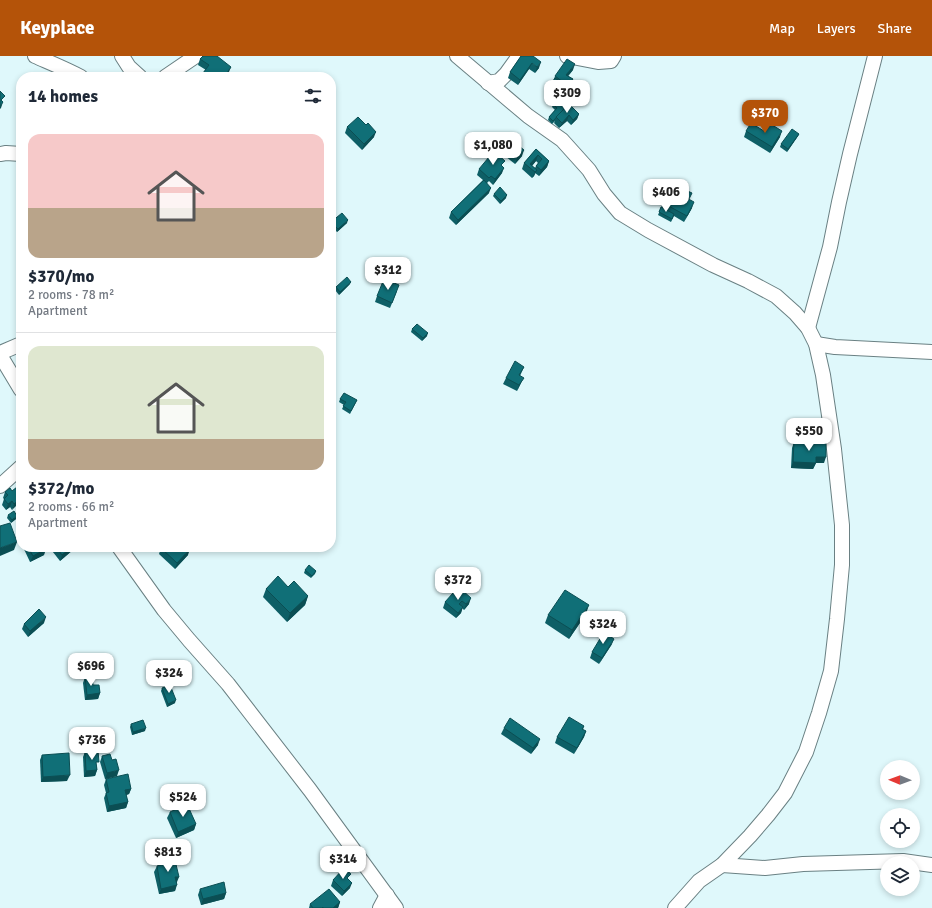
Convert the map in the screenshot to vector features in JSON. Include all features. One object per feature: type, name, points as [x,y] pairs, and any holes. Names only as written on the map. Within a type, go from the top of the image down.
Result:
[{"type":"street","points":[[35,56],[72,72]]},
{"type":"street","points":[[122,56],[133,72]]},
{"type":"street","points":[[172,72],[196,56]]},
{"type":"street","points":[[457,56],[528,116],[562,140],[589,170],[604,194],[620,213],[713,266],[748,281],[776,296],[808,328],[816,344],[823,375],[834,448],[842,525],[842,565],[831,671],[806,752],[785,792],[750,836],[722,865],[699,881],[675,908]]},
{"type":"street","points":[[488,83],[499,81],[519,56]]},
{"type":"street","points":[[567,56],[598,62],[611,61],[614,56]]},
{"type":"street","points":[[808,328],[830,247],[848,161],[875,56]]},
{"type":"street","points":[[0,154],[16,154]]},
{"type":"street","points":[[816,344],[835,347],[932,352]]},
{"type":"street","points":[[16,346],[0,354],[16,381]]},
{"type":"street","points":[[0,486],[16,472]]},
{"type":"street","points":[[123,552],[164,610],[188,640],[228,684],[310,790],[396,908]]},
{"type":"street","points":[[722,865],[765,868],[816,864],[903,861],[932,865]]},
{"type":"street","points":[[380,908],[387,896]]},
{"type":"building","points":[[203,56],[217,56],[231,67],[228,72],[204,72],[209,65],[200,59]]},
{"type":"building","points":[[521,56],[533,56],[541,62],[537,67],[532,63],[520,80],[510,72]]},
{"type":"building","points":[[567,59],[575,64],[566,75],[573,79],[568,86],[555,76]]},
{"type":"building","points":[[555,78],[567,87],[559,97],[548,88]]},
{"type":"building","points":[[0,91],[5,96],[1,100],[3,102],[0,106]]},
{"type":"building","points":[[557,100],[565,108],[553,121],[549,117],[557,108],[553,104]]},
{"type":"building","points":[[569,104],[579,114],[573,120],[569,115],[562,123],[556,117]]},
{"type":"building","points":[[358,117],[366,125],[368,123],[376,132],[364,144],[347,127]]},
{"type":"building","points":[[751,123],[764,131],[769,123],[782,131],[772,147],[746,131]]},
{"type":"building","points":[[792,129],[799,134],[788,149],[781,144]]},
{"type":"building","points":[[504,137],[517,149],[519,146],[524,150],[517,158],[499,143]]},
{"type":"building","points":[[536,149],[549,161],[541,170],[536,166],[542,159],[538,155],[530,164],[537,170],[535,172],[524,163]]},
{"type":"building","points":[[494,151],[505,161],[501,165],[504,168],[495,179],[491,176],[489,178],[479,169]]},
{"type":"building","points":[[484,180],[491,188],[458,220],[451,212]]},
{"type":"building","points":[[674,185],[692,193],[689,199],[672,190]]},
{"type":"building","points":[[500,187],[507,195],[501,201],[494,194]]},
{"type":"building","points":[[670,189],[694,202],[687,216],[663,203]]},
{"type":"building","points":[[661,207],[674,214],[672,219],[659,212]]},
{"type":"building","points":[[342,213],[348,220],[338,229],[336,227],[336,218]]},
{"type":"building","points":[[347,277],[351,282],[340,292],[336,287]]},
{"type":"building","points":[[384,279],[399,285],[392,303],[377,296]]},
{"type":"building","points":[[417,324],[428,333],[423,338],[412,329]]},
{"type":"building","points":[[515,361],[524,367],[519,375],[524,378],[519,385],[506,378]]},
{"type":"building","points":[[344,393],[357,400],[351,411],[343,406],[346,402],[340,399]]},
{"type":"building","points":[[794,442],[826,443],[826,457],[816,457],[816,463],[793,462]]},
{"type":"building","points":[[10,488],[12,491],[16,488],[16,502],[14,504],[12,501],[8,504],[4,499],[8,495],[5,492]]},
{"type":"building","points":[[14,511],[16,517],[12,520],[8,515]]},
{"type":"building","points":[[10,523],[16,542],[0,548],[0,526]]},
{"type":"building","points":[[31,552],[40,552],[33,556]]},
{"type":"building","points":[[165,552],[187,552],[177,563]]},
{"type":"building","points":[[309,565],[316,571],[312,576],[305,570]]},
{"type":"building","points":[[278,576],[288,587],[294,581],[308,596],[290,613],[266,589]]},
{"type":"building","points":[[462,590],[471,598],[466,604],[462,601],[459,604],[463,607],[458,613],[445,602],[453,593],[457,596]]},
{"type":"building","points":[[565,590],[589,605],[572,630],[548,615]]},
{"type":"building","points":[[39,609],[46,617],[30,631],[24,624]]},
{"type":"building","points":[[604,632],[614,639],[602,658],[592,652]]},
{"type":"building","points":[[92,676],[93,685],[99,685],[100,693],[87,695],[85,677]]},
{"type":"building","points":[[170,685],[176,700],[168,704],[162,688]]},
{"type":"building","points":[[569,717],[584,726],[582,729],[586,731],[577,748],[557,737]]},
{"type":"building","points":[[510,718],[540,739],[533,748],[504,728]]},
{"type":"building","points":[[143,720],[146,728],[133,732],[131,724]]},
{"type":"building","points":[[98,751],[99,762],[96,762],[97,770],[86,771],[85,752]]},
{"type":"building","points":[[69,753],[70,775],[43,777],[42,755]]},
{"type":"building","points":[[110,754],[112,760],[116,759],[119,770],[107,773],[102,756]]},
{"type":"building","points":[[128,774],[131,789],[125,790],[128,802],[109,806],[106,793],[109,792],[106,779]]},
{"type":"building","points":[[187,804],[196,824],[178,832],[170,812]]},
{"type":"building","points":[[174,856],[179,877],[175,877],[177,885],[161,889],[157,866],[164,864],[163,859]]},
{"type":"building","points":[[344,868],[351,874],[347,878],[352,883],[344,891],[333,880]]},
{"type":"building","points":[[224,882],[226,893],[203,899],[200,889]]},
{"type":"building","points":[[329,889],[340,902],[333,908],[313,908],[310,904]]}]
